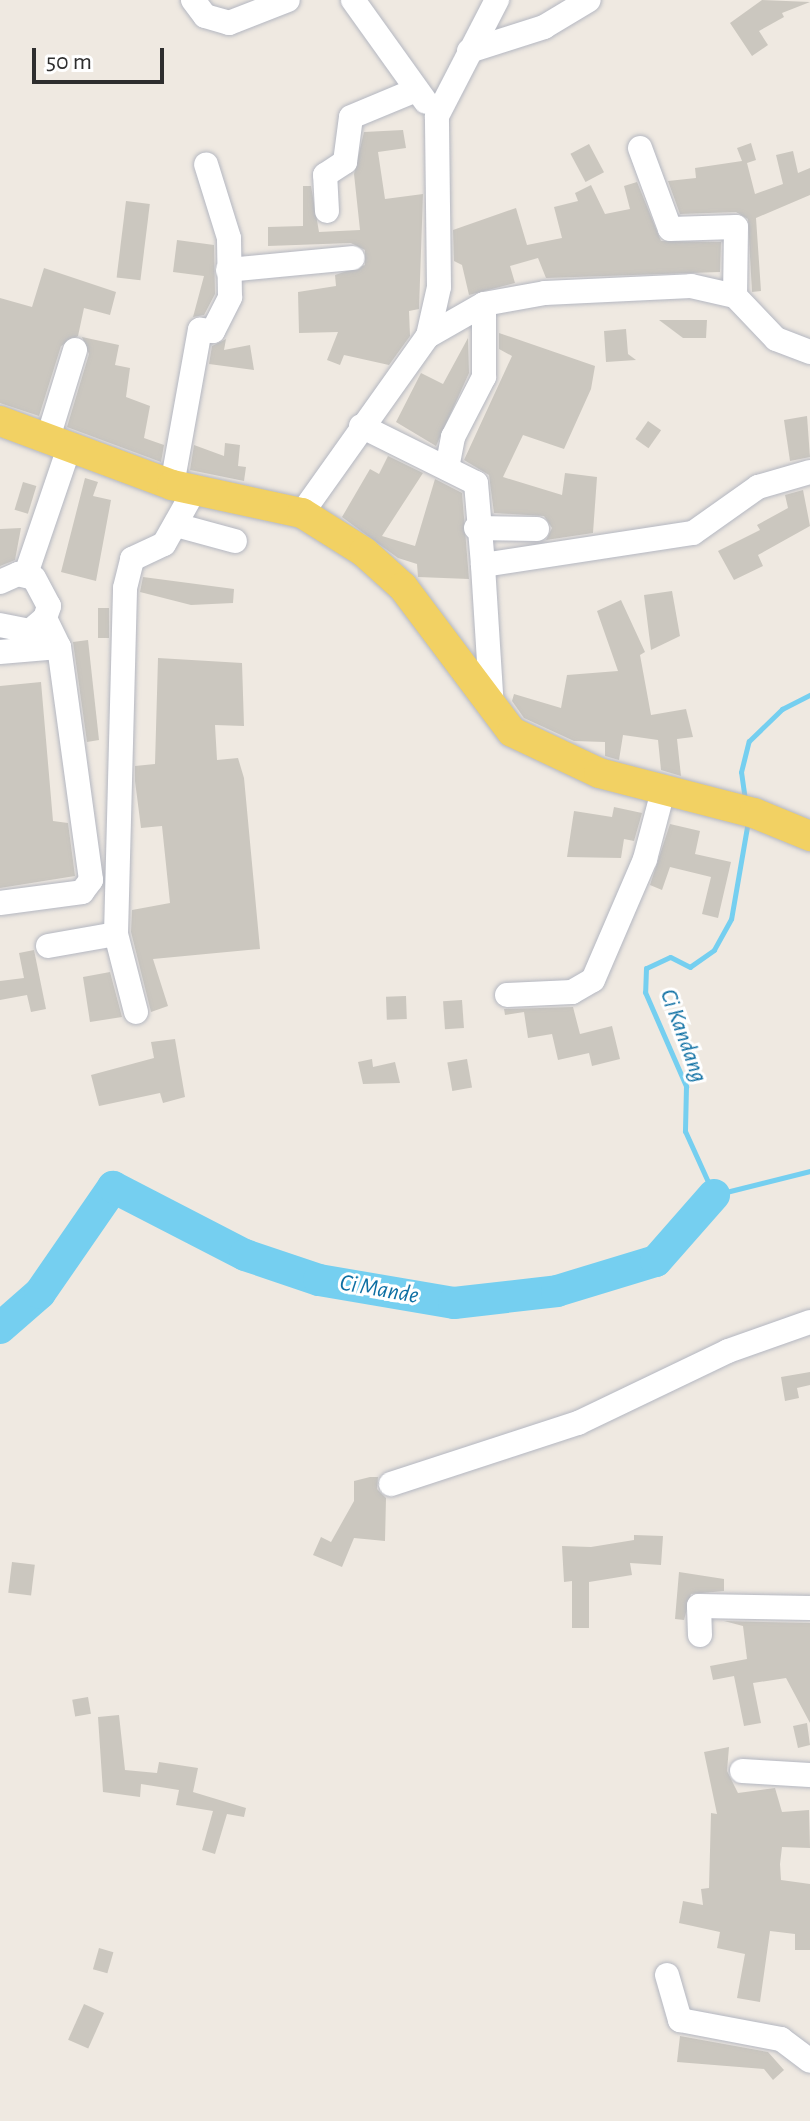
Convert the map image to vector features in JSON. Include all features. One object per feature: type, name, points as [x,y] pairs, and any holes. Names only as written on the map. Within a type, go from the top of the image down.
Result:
[{"type":"main road","points":[[0,421],[184,487],[302,513],[364,552],[403,587],[492,709],[538,748],[663,791],[717,807],[754,813],[810,836]]},
{"type":"street","points":[[193,0],[205,16],[229,23],[288,0]]},
{"type":"street","points":[[353,0],[437,116]]},
{"type":"street","points":[[428,336],[439,287],[437,116],[497,0]]},
{"type":"street","points":[[469,51],[544,27],[589,0]]},
{"type":"street","points":[[327,211],[325,175],[345,162],[351,117],[416,90]]},
{"type":"street","points":[[640,148],[670,229],[736,227],[742,304]]},
{"type":"street","points":[[136,1012],[116,934],[115,843],[125,588],[132,559],[161,547],[176,525],[184,487],[200,330],[213,331],[226,313],[228,270],[222,205],[206,164]]},
{"type":"street","points":[[228,270],[352,258]]},
{"type":"street","points":[[302,513],[428,336],[484,304],[545,293],[691,286],[742,304],[776,339],[810,352]]},
{"type":"street","points":[[447,468],[453,437],[484,377],[484,304]]},
{"type":"street","points":[[26,574],[58,443],[75,350]]},
{"type":"street","points":[[361,426],[476,483],[476,528],[483,565],[492,709]]},
{"type":"street","points":[[483,565],[693,533],[758,487],[810,472]]},
{"type":"street","points":[[176,525],[235,541]]},
{"type":"street","points":[[476,528],[537,529]]},
{"type":"street","points":[[0,582],[26,574]]},
{"type":"street","points":[[0,903],[88,888],[87,844],[59,647],[45,618],[45,589],[26,574]]},
{"type":"street","points":[[0,625],[22,633],[45,618]]},
{"type":"street","points":[[0,652],[59,647]]},
{"type":"street","points":[[507,995],[572,992],[593,980],[645,859],[663,791]]},
{"type":"street","points":[[87,844],[115,843]]},
{"type":"street","points":[[48,946],[116,934]]},
{"type":"street","points":[[391,1484],[578,1423],[728,1351],[810,1322]]},
{"type":"street","points":[[700,1635],[699,1606],[810,1608]]},
{"type":"street","points":[[742,1771],[810,1775]]},
{"type":"street","points":[[667,1975],[680,2020],[781,2039],[810,2061]]},
{"type":"building","points":[[762,0],[810,2],[782,13],[784,17],[759,31],[768,45],[752,56],[730,23]]},
{"type":"building","points":[[403,130],[406,148],[378,152],[385,199],[423,194],[419,309],[409,311],[410,336],[389,365],[344,355],[340,365],[327,360],[338,332],[299,333],[298,292],[336,286],[335,275],[365,265],[365,250],[351,243],[268,246],[268,227],[303,226],[303,186],[311,186],[319,232],[360,230],[354,174],[364,132]]},
{"type":"building","points":[[751,143],[756,160],[747,163],[755,194],[783,184],[776,155],[793,151],[798,173],[810,168],[810,195],[756,218],[761,291],[752,292],[748,219],[736,212],[680,214],[668,181],[696,178],[695,168],[742,161],[737,148]]},
{"type":"building","points":[[589,144],[604,172],[585,182],[570,154]]},
{"type":"building","points":[[637,182],[661,241],[721,242],[720,272],[546,278],[538,258],[510,266],[515,283],[469,295],[462,265],[454,261],[453,230],[516,208],[527,245],[562,238],[554,207],[578,201],[575,193],[591,185],[605,214],[630,209],[624,186]]},
{"type":"building","points":[[126,201],[150,204],[140,280],[117,277]]},
{"type":"building","points":[[177,240],[214,245],[215,294],[204,315],[193,317],[204,276],[173,272]]},
{"type":"building","points":[[44,268],[116,292],[110,315],[84,308],[78,336],[61,346],[39,416],[0,403],[0,298],[32,307]]},
{"type":"building","points":[[659,320],[707,320],[706,338],[683,338]]},
{"type":"building","points":[[626,329],[628,354],[636,360],[606,362],[604,331]]},
{"type":"building","points":[[499,333],[595,366],[591,389],[564,449],[523,435],[503,477],[562,495],[565,473],[597,477],[593,533],[546,540],[552,528],[544,516],[494,513],[489,475],[464,460],[512,356],[499,349]]},
{"type":"building","points":[[82,337],[119,345],[115,365],[130,368],[126,397],[150,406],[144,438],[164,445],[161,462],[67,427],[89,354]]},
{"type":"building","points":[[468,338],[469,373],[436,446],[396,422],[421,373],[443,384]]},
{"type":"building","points":[[226,339],[224,350],[250,345],[254,370],[209,364],[212,346]]},
{"type":"building","points":[[807,416],[810,457],[790,461],[784,420]]},
{"type":"building","points":[[648,421],[661,430],[648,448],[635,439]]},
{"type":"building","points":[[225,443],[240,445],[238,466],[246,467],[244,481],[190,470],[194,445],[224,456]]},
{"type":"building","points":[[388,456],[423,473],[382,536],[415,546],[435,479],[462,493],[469,579],[418,577],[417,564],[398,558],[342,517],[370,469],[379,474]]},
{"type":"building","points":[[85,478],[98,482],[93,496],[111,500],[96,581],[61,572]]},
{"type":"building","points":[[23,482],[36,486],[28,514],[15,510]]},
{"type":"building","points":[[803,490],[810,526],[758,555],[763,566],[734,580],[718,551],[760,530],[757,525],[788,508],[785,495]]},
{"type":"building","points":[[21,528],[15,560],[0,566],[0,529]]},
{"type":"building","points":[[143,577],[234,589],[233,603],[191,605],[140,592]]},
{"type":"building","points":[[672,591],[680,636],[651,650],[644,595]]},
{"type":"building","points":[[621,600],[645,652],[640,655],[651,715],[686,709],[693,737],[677,739],[681,776],[661,770],[658,740],[623,735],[619,760],[605,756],[605,742],[574,741],[524,718],[512,701],[514,694],[561,708],[567,675],[618,671],[597,611]]},
{"type":"building","points":[[98,608],[109,608],[109,638],[98,638]]},
{"type":"building","points":[[88,640],[99,740],[87,742],[73,642]]},
{"type":"building","points":[[158,658],[242,663],[244,726],[215,725],[217,760],[238,758],[244,778],[260,949],[153,959],[168,1006],[151,1012],[131,932],[132,910],[170,903],[162,826],[141,828],[135,781],[135,766],[155,764]]},
{"type":"building","points":[[41,682],[53,821],[68,823],[75,876],[0,888],[0,686]]},
{"type":"building","points":[[614,807],[642,813],[634,841],[624,839],[621,858],[567,857],[574,811],[612,817]]},
{"type":"building","points":[[670,824],[700,831],[695,854],[731,862],[718,918],[702,914],[711,877],[670,867],[662,890],[650,885]]},
{"type":"building","points":[[34,950],[46,1009],[31,1012],[27,995],[0,1000],[0,981],[24,978],[19,953]]},
{"type":"building","points":[[110,972],[122,1017],[90,1022],[83,977]]},
{"type":"building","points":[[406,996],[407,1019],[387,1020],[386,997]]},
{"type":"building","points":[[462,1000],[464,1028],[445,1029],[443,1001]]},
{"type":"building","points":[[573,1007],[580,1034],[612,1026],[620,1059],[592,1066],[589,1053],[558,1060],[552,1034],[528,1038],[524,1012],[505,1015],[504,1009]]},
{"type":"building","points":[[175,1039],[185,1097],[163,1103],[160,1093],[99,1106],[91,1075],[154,1058],[151,1042]]},
{"type":"building","points":[[372,1059],[373,1067],[395,1062],[400,1083],[363,1084],[358,1062]]},
{"type":"building","points":[[467,1059],[472,1088],[452,1091],[447,1062]]},
{"type":"building","points":[[810,1372],[810,1385],[797,1388],[799,1398],[785,1401],[781,1377]]},
{"type":"building","points":[[378,1477],[377,1489],[386,1498],[385,1541],[354,1538],[342,1567],[313,1555],[321,1537],[331,1542],[354,1501],[354,1481]]},
{"type":"building","points":[[634,1535],[663,1536],[661,1565],[630,1563],[632,1575],[589,1582],[589,1628],[572,1628],[572,1581],[564,1582],[562,1546],[591,1547],[634,1540]]},
{"type":"building","points":[[12,1562],[35,1565],[31,1596],[8,1593]]},
{"type":"building","points":[[679,1572],[724,1579],[724,1591],[691,1594],[684,1620],[675,1619]]},
{"type":"building","points":[[724,1621],[810,1623],[810,1723],[786,1678],[753,1683],[761,1723],[744,1726],[734,1676],[713,1680],[710,1666],[747,1659],[743,1626]]},
{"type":"building","points":[[88,1697],[91,1714],[75,1717],[72,1700]]},
{"type":"building","points":[[119,1715],[125,1770],[157,1773],[159,1762],[198,1768],[193,1792],[246,1808],[244,1817],[227,1814],[215,1854],[202,1850],[213,1811],[176,1805],[179,1790],[141,1784],[140,1797],[103,1792],[98,1717]]},
{"type":"building","points":[[807,1723],[810,1745],[798,1748],[793,1726]]},
{"type":"building","points":[[729,1747],[727,1771],[738,1793],[775,1788],[782,1812],[809,1810],[810,1848],[782,1847],[780,1864],[781,1880],[810,1884],[810,1950],[795,1950],[795,1934],[770,1931],[760,2002],[737,1998],[745,1954],[717,1948],[720,1932],[679,1923],[683,1901],[703,1905],[701,1889],[709,1888],[711,1813],[717,1814],[704,1752]]},
{"type":"building","points":[[99,1948],[113,1952],[107,1973],[93,1969]]},
{"type":"building","points":[[84,2004],[104,2013],[88,2049],[68,2040]]},
{"type":"building","points":[[680,2036],[768,2052],[784,2070],[773,2080],[764,2069],[677,2062]]},
{"type":"waterway","name":"Ci Kandang","points":[[745,800],[741,772],[749,741],[782,709],[810,695]]},
{"type":"waterway","name":"Ci Kandang","points":[[748,821],[731,919],[714,950],[690,967],[670,957],[646,968],[645,992],[686,1086],[685,1131],[714,1195],[810,1171]]},
{"type":"waterway","name":"Ci Mande","points":[[0,1328],[40,1293],[113,1187],[245,1255],[319,1280],[454,1303],[557,1291],[656,1261],[714,1195]]}]
